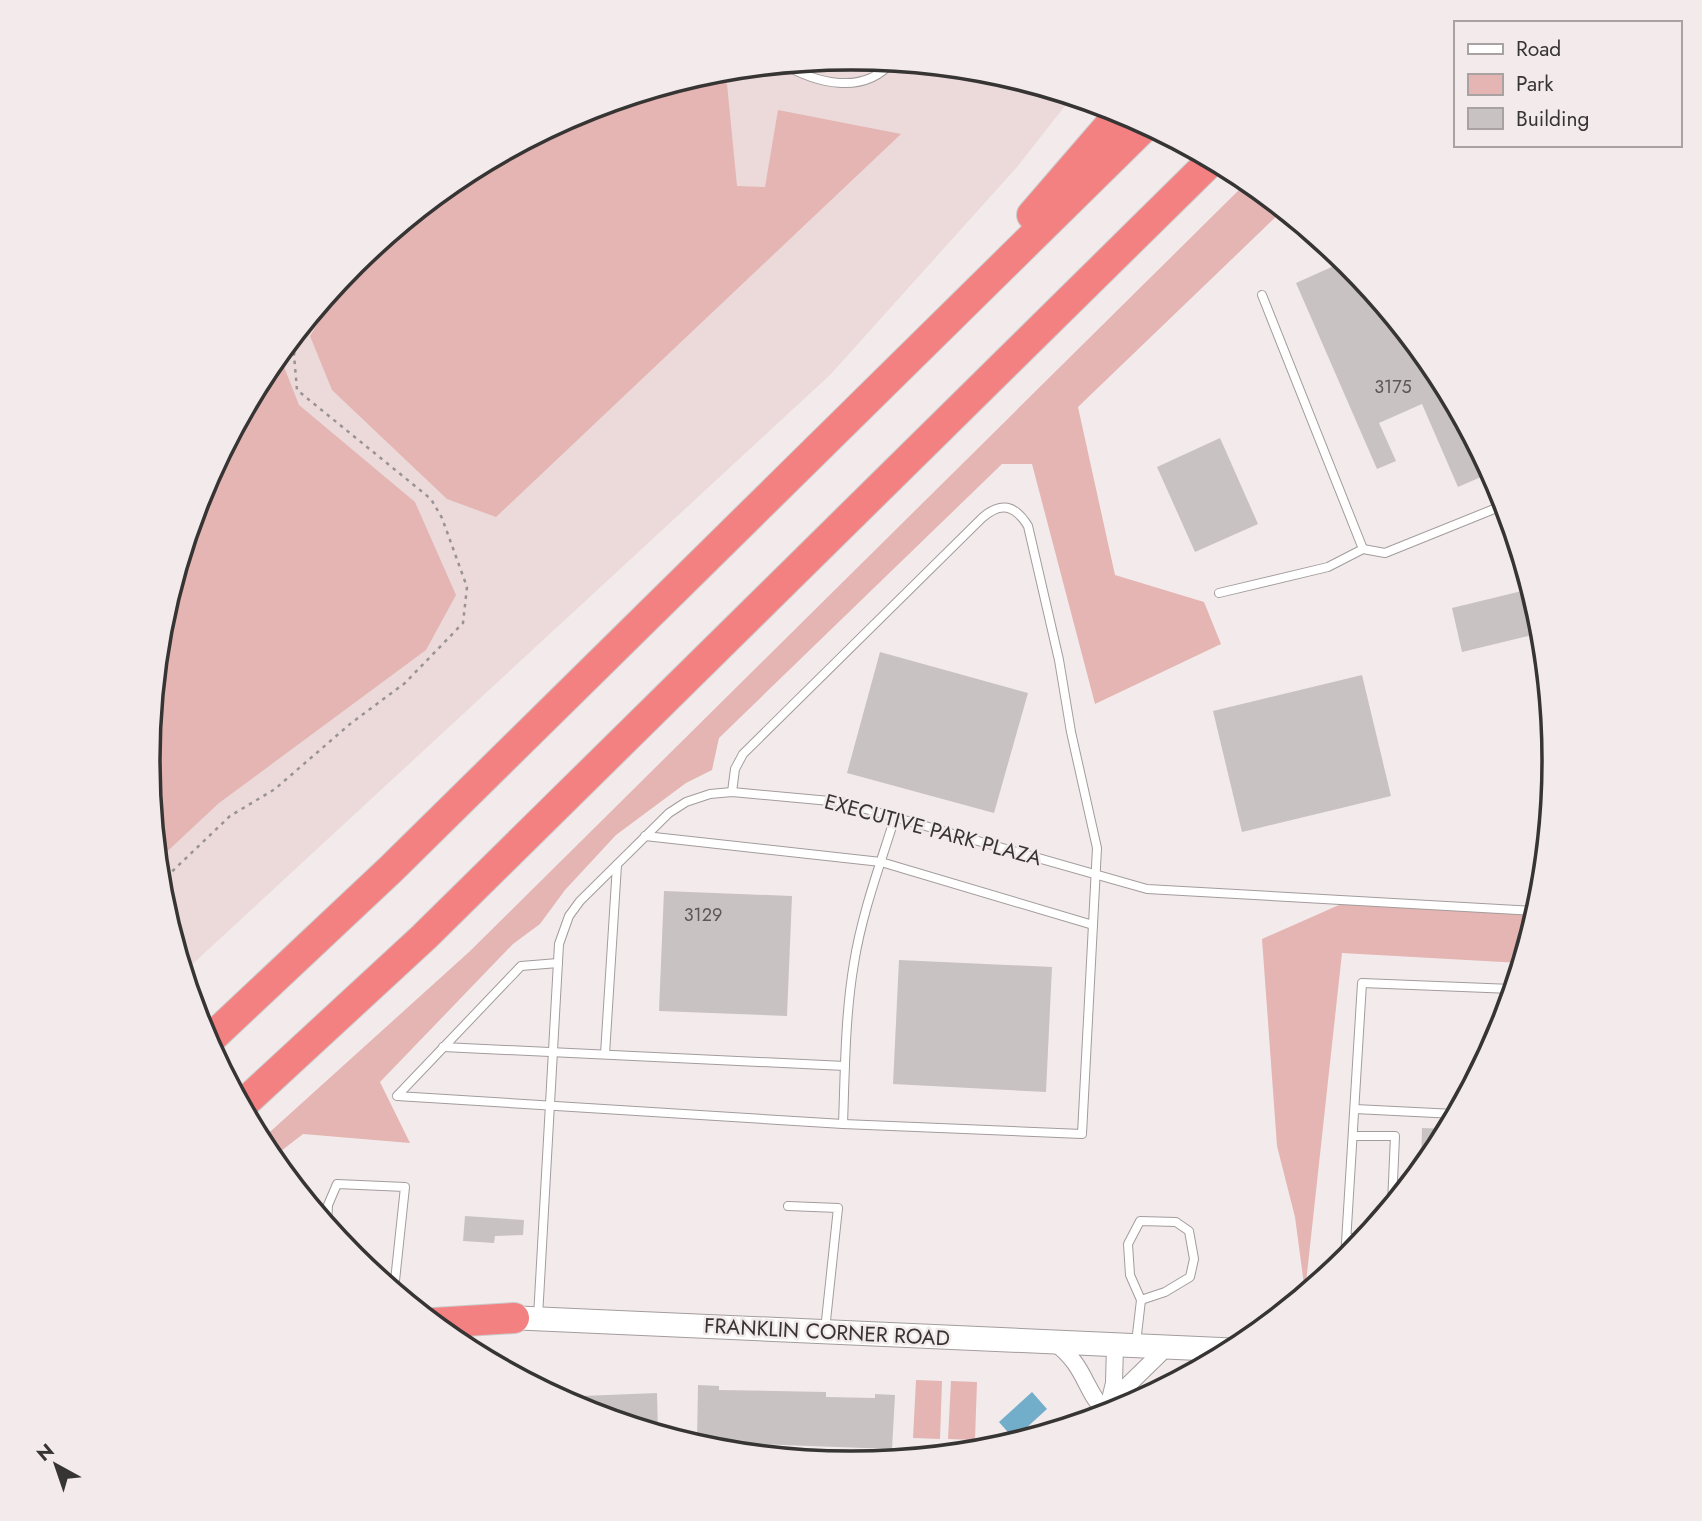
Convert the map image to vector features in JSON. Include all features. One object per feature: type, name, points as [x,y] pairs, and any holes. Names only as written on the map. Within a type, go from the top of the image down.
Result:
[{"type":"highway","points":[[1014,257],[1033,212],[1112,122]]},
{"type":"highway","points":[[217,1033],[391,869],[1138,133]]},
{"type":"highway","points":[[249,1098],[424,937],[1204,168]]},
{"type":"highway","points":[[450,1322],[526,1318]]},
{"type":"main road","name":"FRANKLIN CORNER ROAD","points":[[439,1314],[1211,1349]]},
{"type":"street","points":[[1054,1342],[1081,1368],[1098,1404]]},
{"type":"street","points":[[1110,1400],[1126,1345]]},
{"type":"street","points":[[1123,1395],[1126,1387],[1167,1347]]},
{"type":"lane","points":[[797,72],[809,79],[832,84],[872,77],[880,71]]},
{"type":"lane","points":[[1262,295],[1363,549]]},
{"type":"lane","points":[[558,963],[521,966],[397,1096],[843,1125],[1082,1133],[1097,848],[1071,732],[1059,660],[1028,526],[1019,512],[1006,506],[993,508],[982,518],[744,754],[735,769],[732,792]]},
{"type":"lane","points":[[1219,593],[1328,567],[1363,549],[1385,553],[1494,509]]},
{"type":"lane","name":"EXECUTIVE PARK PLAZA","points":[[526,1318],[550,1106],[559,944],[569,916],[668,813],[686,802],[709,793],[732,792],[841,802],[1147,889],[1525,910]]},
{"type":"lane","points":[[843,1125],[854,961],[895,817]]},
{"type":"lane","points":[[645,836],[881,862],[1093,925]]},
{"type":"lane","points":[[605,1054],[617,865]]},
{"type":"lane","points":[[1347,1238],[1362,983],[1503,989]]},
{"type":"lane","points":[[443,1047],[553,1055],[605,1054],[845,1066]]},
{"type":"lane","points":[[1356,1109],[1444,1113]]},
{"type":"lane","points":[[1354,1136],[1395,1136],[1393,1189]]},
{"type":"lane","points":[[328,1211],[337,1184],[405,1187],[395,1279]]},
{"type":"lane","points":[[788,1206],[838,1208],[825,1333]]},
{"type":"lane","points":[[1126,1345],[1142,1300],[1130,1275],[1128,1244],[1140,1221],[1175,1222],[1189,1231],[1194,1259],[1190,1277],[1173,1289],[1142,1300]]},
{"type":"path","points":[[170,873],[230,816],[275,789],[350,724],[405,682],[463,623],[467,587],[442,518],[431,499],[297,390],[294,352]]},
{"type":"shaded area","points":[[806,71],[896,71],[986,83],[1066,105],[1017,167],[830,375],[192,965],[166,851],[160,760],[166,670],[184,582],[213,496],[253,415],[303,340],[363,272],[396,241],[467,186],[546,141],[629,107],[716,83]]},
{"type":"green space","points":[[716,83],[727,84],[737,186],[765,187],[778,110],[901,134],[496,517],[447,499],[332,390],[310,336],[321,318],[363,272],[396,241],[467,186],[546,141],[629,107]]},
{"type":"green space","points":[[1240,189],[1276,217],[1078,407],[1115,575],[1204,602],[1221,644],[1095,704],[1032,464],[1002,464],[719,738],[712,770],[686,783],[616,835],[565,890],[540,924],[513,944],[380,1082],[410,1143],[303,1134],[282,1151],[270,1132],[469,952]]},
{"type":"green space","points":[[284,367],[299,405],[415,502],[456,595],[426,650],[219,803],[166,852],[160,760],[162,715],[166,670],[184,582],[213,496],[232,455],[253,415]]},
{"type":"green space","points":[[1348,901],[1523,915],[1511,962],[1342,953],[1306,1280],[1304,1282],[1295,1217],[1277,1146],[1262,939]]},
{"type":"green space","points":[[916,1380],[942,1381],[940,1439],[913,1438]]},
{"type":"green space","points":[[951,1381],[977,1382],[975,1440],[948,1439]]},
{"type":"water","points":[[1032,1392],[1047,1409],[1026,1428],[1008,1432],[999,1422]]},
{"type":"building","points":[[1333,266],[1339,272],[1399,340],[1425,377],[1449,415],[1480,477],[1458,487],[1422,404],[1379,423],[1396,461],[1377,469],[1296,283]]},
{"type":"building","points":[[1220,438],[1258,524],[1195,552],[1157,467]]},
{"type":"building","points":[[1520,591],[1530,636],[1462,652],[1452,608]]},
{"type":"building","points":[[880,652],[1028,693],[994,813],[847,773]]},
{"type":"building","points":[[1362,675],[1391,796],[1242,832],[1213,711]]},
{"type":"building","points":[[664,891],[792,896],[787,1016],[659,1011]]},
{"type":"building","points":[[899,960],[1052,967],[1046,1092],[893,1084]]},
{"type":"building","points":[[1422,1128],[1435,1129],[1425,1144],[1421,1149]]},
{"type":"building","points":[[465,1216],[524,1220],[523,1235],[495,1236],[494,1243],[463,1241]]},
{"type":"building","points":[[698,1385],[719,1386],[719,1390],[826,1392],[826,1397],[875,1398],[875,1394],[895,1395],[892,1449],[755,1444],[697,1433]]},
{"type":"building","points":[[657,1393],[658,1423],[629,1414],[582,1396]]}]
